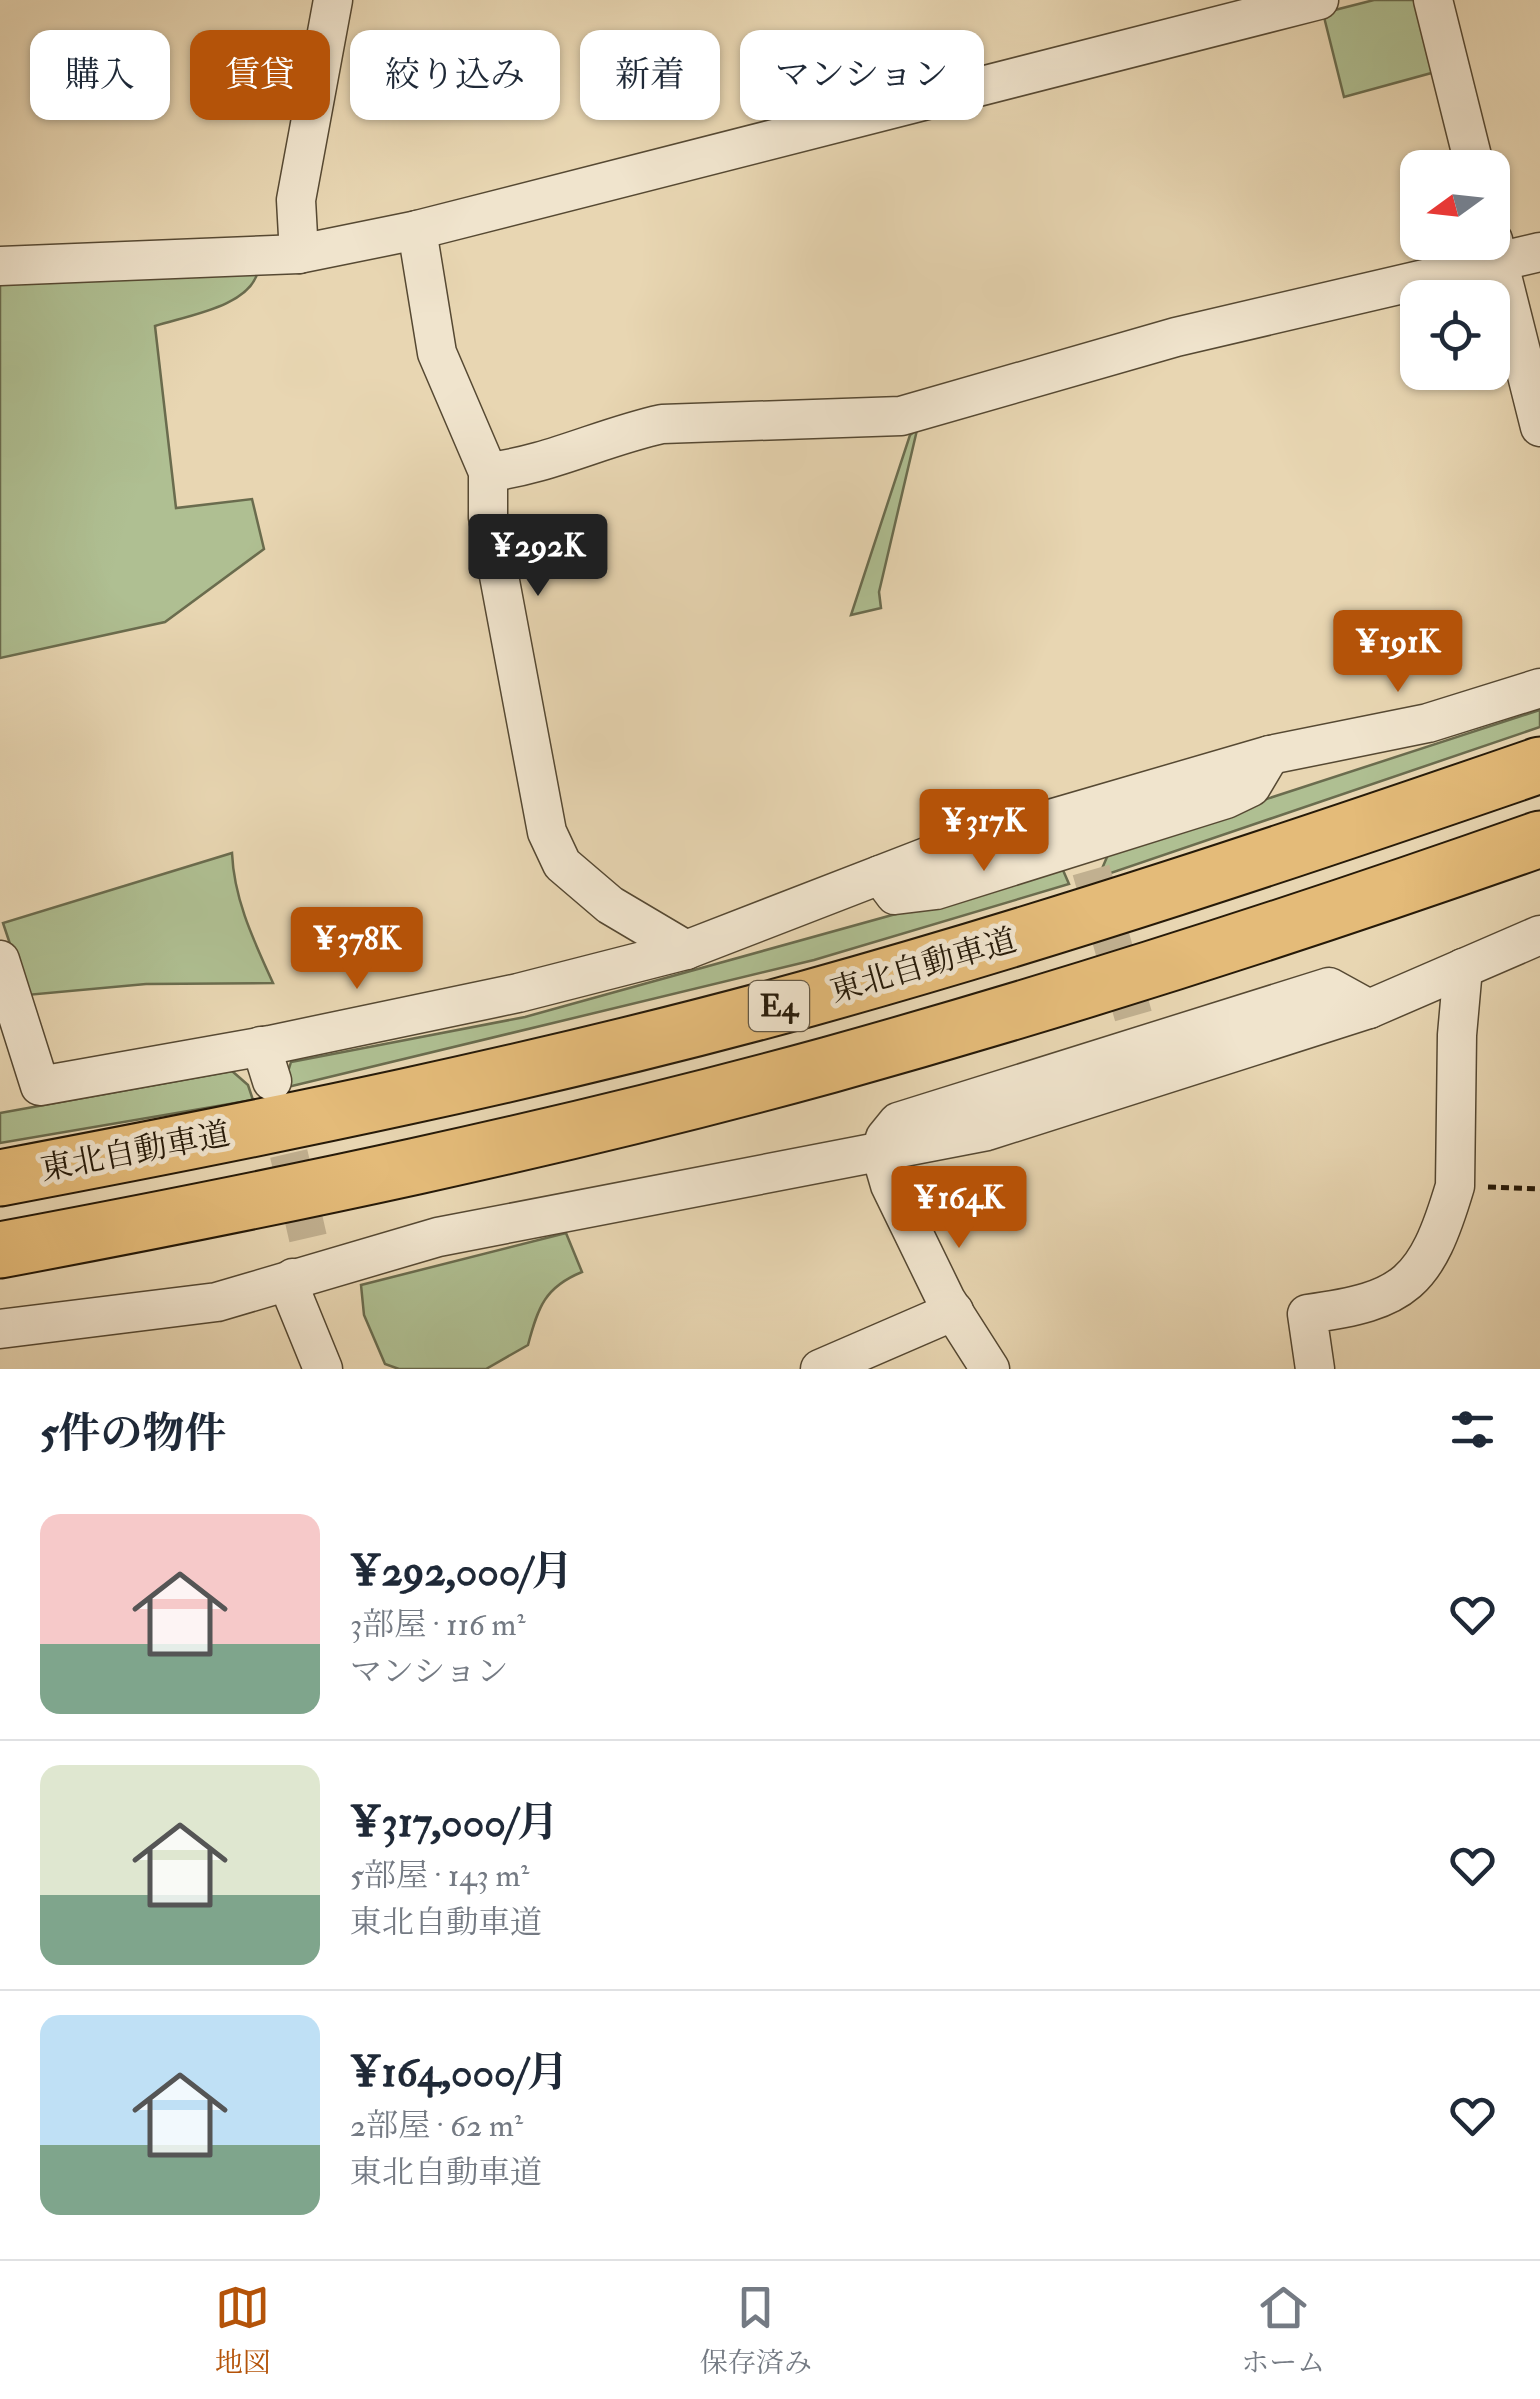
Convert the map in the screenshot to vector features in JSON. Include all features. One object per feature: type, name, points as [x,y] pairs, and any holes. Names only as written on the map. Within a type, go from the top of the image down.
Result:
[{"type":"highway","name":"東北自動車道","points":[[0,1178],[561,1062],[806,999],[1235,870],[1540,766]]},
{"type":"highway","name":"E4","points":[[0,1250],[186,1216],[578,1130],[828,1065],[1291,926],[1540,839]]},
{"type":"street","points":[[299,254],[296,200],[333,0]]},
{"type":"street","points":[[0,266],[299,254],[417,230],[1320,0]]},
{"type":"street","points":[[1432,0],[1470,150]]},
{"type":"street","points":[[417,230],[437,353],[488,472],[488,517],[547,832],[562,864],[610,904],[686,950]]},
{"type":"street","points":[[1510,251],[1540,252]]},
{"type":"street","points":[[488,472],[530,468],[630,431],[662,424],[901,416],[1460,260]]},
{"type":"street","points":[[1498,260],[1540,427]]},
{"type":"street","points":[[0,960],[40,1086],[267,1064],[686,950],[947,850],[1270,755],[1428,723],[1540,688]]},
{"type":"street","points":[[880,876],[895,895],[904,897],[1087,857],[1251,787],[1270,755]]},
{"type":"street","points":[[0,1329],[218,1302],[306,1262],[988,1131],[1369,1009],[1540,935]]},
{"type":"street","points":[[1315,1369],[1307,1314],[1355,1308],[1390,1298],[1416,1276],[1448,1210],[1454,1186],[1457,1035],[1463,968]]},
{"type":"street","points":[[990,1369],[954,1311],[890,1185],[880,1154],[885,1138],[898,1122],[1139,1036],[1328,987],[1369,1009]]},
{"type":"street","points":[[306,1262],[294,1298],[323,1369]]},
{"type":"street","points":[[820,1369],[954,1311]]},
{"type":"path","points":[[1454,1186],[1540,1189]]},
{"type":"green space","points":[[1374,0],[1419,0],[1435,72],[1344,97],[1323,13]]},
{"type":"green space","points":[[258,271],[253,283],[230,302],[155,326],[176,508],[252,499],[264,549],[165,622],[0,658],[0,284]]},
{"type":"green space","points":[[917,430],[879,592],[881,608],[851,615],[910,435]]},
{"type":"green space","points":[[1540,710],[1540,727],[1108,874],[1101,871],[1110,850]]},
{"type":"green space","points":[[232,853],[241,904],[273,983],[146,984],[27,995],[3,923]]},
{"type":"green space","points":[[1059,861],[1069,884],[814,960],[284,1085],[291,1062],[525,1017],[939,902]]},
{"type":"green space","points":[[232,1071],[248,1085],[253,1100],[0,1143],[0,1113]]},
{"type":"green space","points":[[566,1233],[582,1272],[559,1284],[545,1300],[528,1345],[486,1369],[399,1369],[385,1364],[364,1315],[361,1285]]},
{"type":"tunnel","points":[[1091,870],[1136,1025]]},
{"type":"tunnel","points":[[276,1098],[308,1238]]}]
